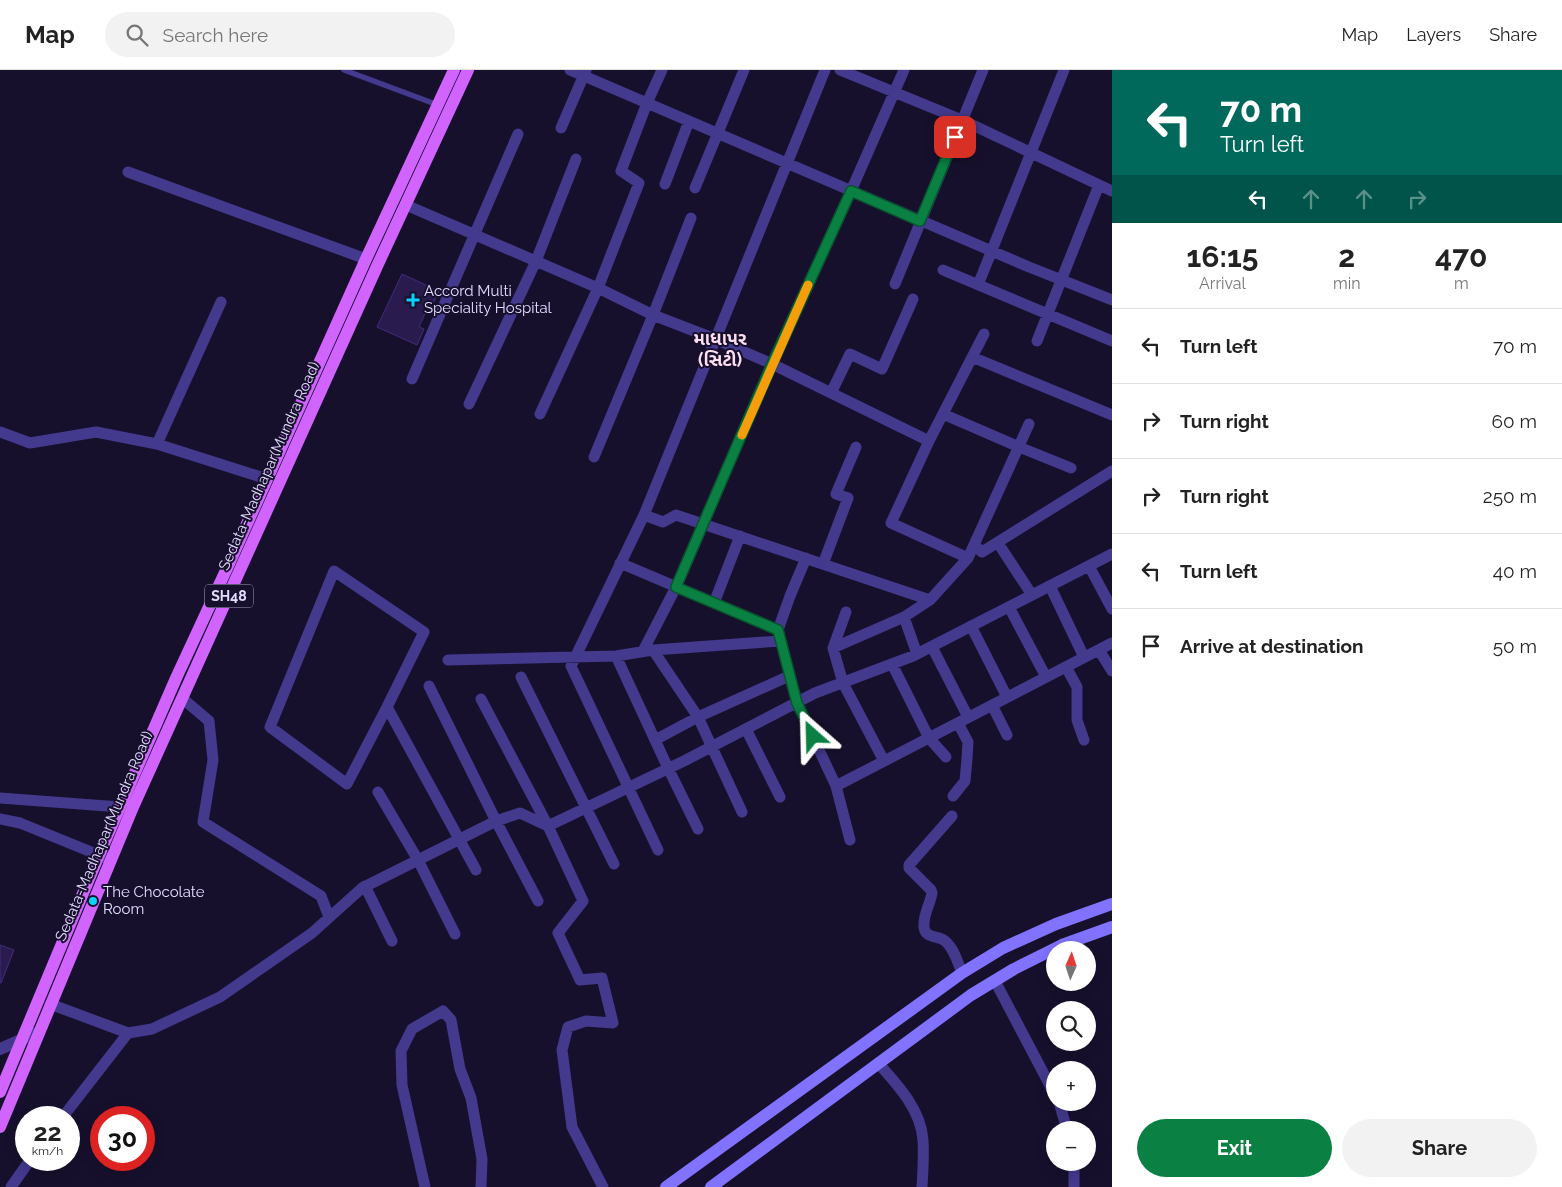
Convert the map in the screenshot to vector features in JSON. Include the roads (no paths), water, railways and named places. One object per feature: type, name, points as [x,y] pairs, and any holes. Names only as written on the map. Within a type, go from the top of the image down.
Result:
[{"type":"main road","name":"Sedata-Madhapar(Mundra Road)","points":[[0,1127],[50,1004],[105,857],[120,807],[366,259],[454,70]]},
{"type":"main road","name":"Sedata-Madhapar(Mundra Road)","points":[[0,1092],[105,857],[182,698],[468,70]]},
{"type":"main road","points":[[666,1187],[962,973],[1003,948],[1056,924],[1112,904]]},
{"type":"main road","points":[[711,1187],[971,994],[1062,945],[1112,927]]},
{"type":"street","points":[[570,70],[585,73],[718,134],[992,252],[1112,300]]},
{"type":"street","points":[[540,414],[598,288],[639,183],[621,171],[662,70]]},
{"type":"street","points":[[695,188],[744,70]]},
{"type":"street","points":[[658,850],[570,666],[644,515],[825,70]]},
{"type":"street","points":[[840,70],[962,120],[1112,191]]},
{"type":"street","points":[[648,651],[772,364],[904,70]]},
{"type":"street","points":[[895,284],[983,70]]},
{"type":"street","points":[[978,285],[1064,70]]},
{"type":"street","points":[[561,128],[585,73]]},
{"type":"street","points":[[665,184],[689,121]]},
{"type":"street","points":[[412,379],[518,134]]},
{"type":"street","points":[[469,404],[536,261],[576,159]]},
{"type":"street","points":[[128,172],[366,259]]},
{"type":"street","points":[[1036,341],[1099,185]]},
{"type":"street","points":[[406,204],[598,288],[653,315],[772,364],[929,441]]},
{"type":"street","points":[[594,457],[691,218]]},
{"type":"street","points":[[943,270],[1112,341]]},
{"type":"street","points":[[831,393],[850,354],[882,369],[913,299]]},
{"type":"street","points":[[157,444],[221,302]]},
{"type":"street","points":[[968,558],[891,522],[929,441],[984,334]]},
{"type":"street","points":[[972,357],[1112,415]]},
{"type":"street","points":[[943,414],[1071,468]]},
{"type":"street","points":[[833,648],[904,617],[930,600],[968,558],[1029,424]]},
{"type":"street","points":[[0,432],[30,443],[96,432],[157,444],[267,479]]},
{"type":"street","points":[[823,564],[848,498],[836,494],[856,447]]},
{"type":"street","points":[[974,546],[982,552],[1112,471]]},
{"type":"street","points":[[644,515],[662,522],[676,515],[930,600]]},
{"type":"street","points":[[714,603],[740,536]]},
{"type":"street","points":[[998,542],[1032,595]]},
{"type":"street","points":[[548,826],[711,747],[815,693],[932,647],[1112,554]]},
{"type":"street","points":[[806,558],[790,596],[779,636],[797,703],[836,786],[850,840]]},
{"type":"street","points":[[620,563],[714,603],[779,636]]},
{"type":"street","points":[[1089,566],[1112,609]]},
{"type":"street","points":[[334,571],[424,632],[387,707],[347,784],[270,728],[334,571]]},
{"type":"street","points":[[1050,586],[1084,657]]},
{"type":"street","points":[[1009,607],[1046,677]]},
{"type":"street","points":[[846,612],[833,648],[843,683],[884,761]]},
{"type":"street","points":[[904,617],[917,654]]},
{"type":"street","points":[[971,626],[1007,697]]},
{"type":"street","points":[[448,660],[616,656],[779,636]]},
{"type":"street","points":[[836,786],[1112,643]]},
{"type":"street","points":[[932,647],[963,720],[968,742],[965,781],[953,796]]},
{"type":"street","points":[[1099,650],[1112,672]]},
{"type":"street","points":[[648,651],[698,718],[742,812]]},
{"type":"street","points":[[616,656],[698,829]]},
{"type":"street","points":[[892,664],[929,738],[946,757]]},
{"type":"street","points":[[1066,667],[1077,686],[1077,720],[1084,740]]},
{"type":"street","points":[[655,740],[789,676]]},
{"type":"street","points":[[521,678],[614,864]]},
{"type":"street","points":[[429,686],[538,902]]},
{"type":"street","points":[[182,698],[209,721],[213,760],[203,822],[321,896],[329,917]]},
{"type":"street","points":[[481,699],[548,826],[583,901],[558,933],[580,980],[602,978],[613,1023],[586,1021],[568,1027],[562,1050],[572,1127],[603,1187]]},
{"type":"street","points":[[992,705],[1007,735]]},
{"type":"street","points":[[387,707],[476,870]]},
{"type":"street","points":[[746,729],[780,797]]},
{"type":"street","points":[[378,792],[418,860],[455,934]]},
{"type":"street","points":[[0,798],[120,807]]},
{"type":"street","points":[[50,1004],[128,1033],[152,1029],[220,998],[312,933],[365,886],[496,821],[520,813],[548,826]]},
{"type":"street","points":[[952,816],[909,865],[909,868],[932,893],[924,915],[924,930],[926,934],[945,941],[962,973]]},
{"type":"street","points":[[0,819],[20,823],[105,857]]},
{"type":"street","points":[[365,886],[392,941]]},
{"type":"street","points":[[994,981],[1046,1078]]},
{"type":"street","points":[[425,1187],[402,1085],[401,1051],[412,1029],[443,1011],[451,1020],[460,1070],[471,1098],[482,1159],[482,1187]]},
{"type":"street","points":[[0,1049],[39,1032]]},
{"type":"street","points":[[71,1106],[128,1033]]},
{"type":"street","points":[[878,1064],[895,1082],[915,1112],[923,1138],[922,1187]]},
{"type":"street","points":[[11,1187],[22,1171]]},
{"type":"street","points":[[1074,1171],[1074,1187]]},
{"type":"lane","points":[[344,70],[438,105]]},
{"type":"place","name":"Accord Multi Speciality Hospital","points":[[413,300]]},
{"type":"place","name":"The Chocolate Room","points":[[93,901]]},
{"type":"district","name":"માધાપર (સિટી)","points":[[720,349]]}]
